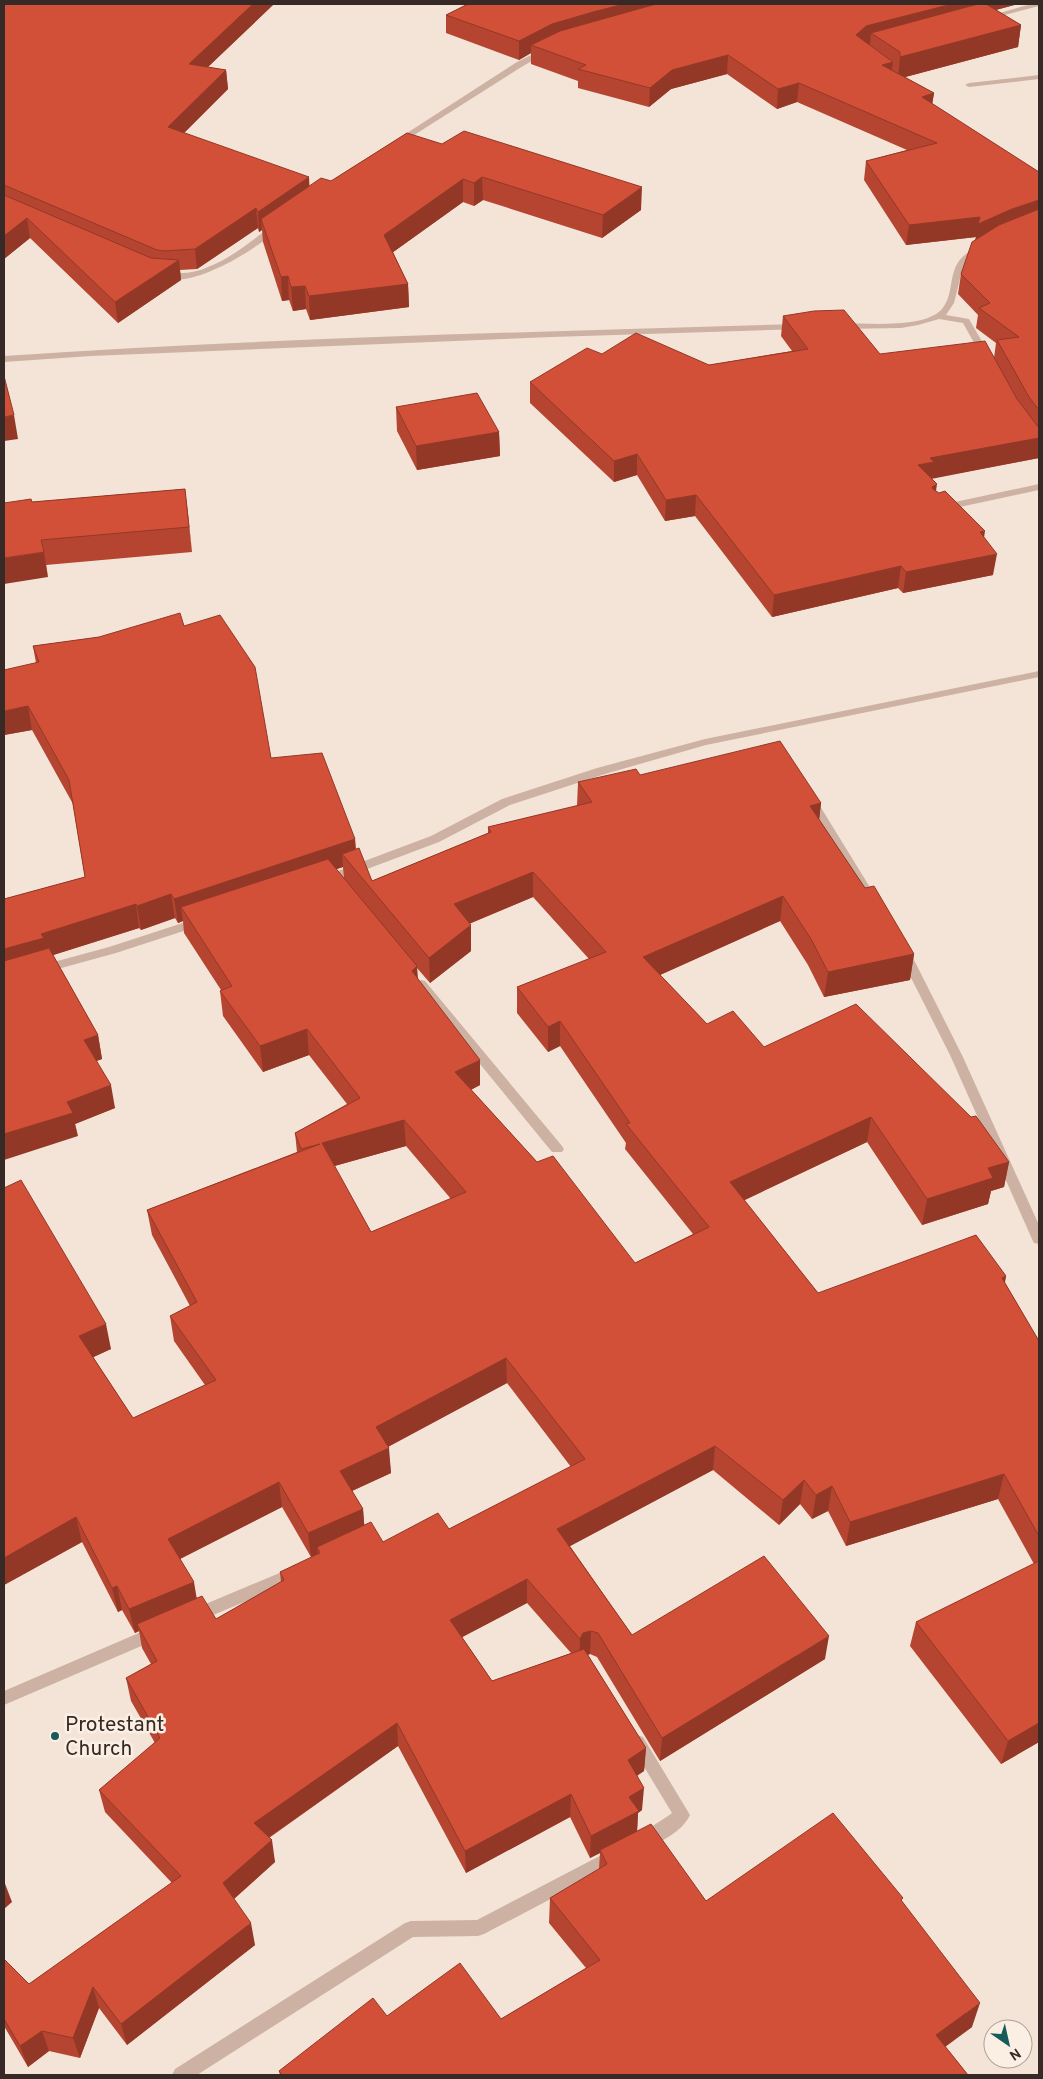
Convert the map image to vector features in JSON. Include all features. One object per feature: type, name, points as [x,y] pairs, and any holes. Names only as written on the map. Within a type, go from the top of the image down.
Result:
[{"type":"street","points":[[982,19],[1039,4]]},
{"type":"street","points":[[392,145],[520,64],[556,46]]},
{"type":"street","points":[[969,84],[1039,77]]},
{"type":"street","points":[[157,274],[174,277],[188,276],[217,268],[281,224]]},
{"type":"street","points":[[825,326],[913,324],[930,321],[940,316],[950,305],[957,268],[967,257],[988,245]]},
{"type":"street","points":[[940,316],[966,321],[988,362]]},
{"type":"street","points":[[4,359],[82,353],[542,334],[806,327]]},
{"type":"street","points":[[936,509],[1039,487]]},
{"type":"street","points":[[315,884],[336,881],[435,839],[506,802],[602,770],[705,742],[770,734],[1039,674]]},
{"type":"street","points":[[804,789],[871,899]]},
{"type":"street","points":[[31,972],[112,950],[213,917]]},
{"type":"street","points":[[897,941],[956,1055],[1039,1239]]},
{"type":"street","points":[[414,976],[557,1149]]},
{"type":"street","points":[[4,1698],[309,1567]]},
{"type":"street","points":[[181,2075],[411,1929],[478,1928],[664,1830],[682,1815],[630,1730]]},
{"type":"building","points":[[4,4],[253,4],[189,64],[226,70],[168,127],[309,177],[258,212],[256,208],[195,249],[164,251],[157,250],[4,185]]},
{"type":"building","points":[[468,4],[624,4],[552,24],[519,41],[446,15]]},
{"type":"building","points":[[656,4],[952,4],[866,26],[856,35],[893,62],[882,65],[934,93],[922,97],[1039,172],[1039,200],[1012,209],[978,224],[980,217],[909,225],[866,161],[937,143],[799,83],[778,89],[728,55],[672,70],[650,88],[578,69],[586,65],[531,45],[560,31]]},
{"type":"building","points":[[978,4],[986,4],[1021,25],[900,57],[900,52],[871,33]]},
{"type":"building","points":[[464,131],[642,187],[603,215],[482,177],[474,183],[463,179],[384,235],[408,284],[309,296],[305,286],[291,287],[288,276],[281,277],[261,219],[321,178],[331,181],[407,133],[442,144]]},
{"type":"building","points":[[4,195],[151,258],[179,260],[115,302],[27,218],[4,236]]},
{"type":"building","points":[[1039,209],[1039,410],[1029,397],[997,340],[1019,337],[979,308],[990,303],[961,274],[972,242],[999,225]]},
{"type":"building","points":[[844,310],[880,354],[985,341],[1017,399],[1039,428],[1039,438],[930,458],[934,462],[918,465],[937,484],[932,487],[933,489],[939,493],[945,491],[985,531],[980,532],[997,554],[906,572],[901,566],[774,595],[696,495],[666,500],[637,454],[614,461],[530,382],[587,348],[602,354],[636,333],[709,365],[808,349],[783,316],[814,311]]},
{"type":"building","points":[[4,376],[14,415],[4,417]]},
{"type":"building","points":[[477,393],[499,432],[416,446],[396,407]]},
{"type":"building","points":[[185,489],[189,527],[41,540],[44,552],[4,558],[4,503],[31,499],[32,502]]},
{"type":"building","points":[[180,613],[184,626],[220,615],[255,667],[271,758],[322,753],[355,839],[174,899],[171,894],[137,906],[136,904],[41,934],[44,938],[4,949],[4,899],[85,877],[69,780],[28,706],[4,711],[4,670],[39,662],[33,646],[99,637]]},
{"type":"building","points":[[780,741],[821,803],[810,806],[865,888],[874,886],[914,954],[828,972],[811,939],[783,896],[643,957],[707,1024],[733,1011],[764,1047],[856,1004],[971,1117],[976,1116],[1009,1162],[988,1168],[993,1178],[927,1199],[871,1117],[730,1182],[818,1293],[976,1235],[1006,1276],[1002,1278],[1039,1341],[1039,1536],[1004,1474],[850,1522],[832,1486],[816,1495],[804,1480],[783,1500],[715,1446],[557,1529],[632,1635],[764,1556],[829,1636],[662,1738],[598,1633],[591,1631],[583,1633],[580,1639],[527,1579],[450,1620],[492,1681],[584,1649],[646,1748],[628,1760],[644,1788],[629,1797],[639,1811],[591,1836],[571,1794],[465,1851],[397,1723],[254,1823],[272,1840],[223,1883],[251,1923],[121,2024],[93,1987],[73,2038],[42,2031],[20,2046],[4,2019],[4,1959],[29,1984],[181,1876],[99,1790],[160,1738],[126,1678],[157,1661],[137,1624],[202,1596],[216,1619],[284,1580],[280,1572],[320,1553],[317,1547],[371,1522],[383,1542],[438,1513],[449,1529],[585,1459],[506,1358],[376,1427],[389,1448],[340,1471],[363,1509],[308,1533],[279,1482],[168,1539],[194,1582],[129,1609],[117,1586],[112,1588],[76,1517],[4,1558],[4,1188],[21,1180],[106,1324],[79,1336],[133,1418],[216,1380],[170,1316],[197,1302],[147,1210],[320,1144],[301,1149],[295,1133],[360,1098],[307,1029],[260,1046],[220,991],[232,986],[181,907],[328,859],[417,966],[412,971],[480,1060],[455,1072],[537,1162],[553,1156],[635,1263],[709,1227],[626,1124],[630,1123],[560,1021],[548,1027],[517,987],[606,952],[533,872],[454,904],[471,925],[429,958],[342,854],[359,848],[372,881],[491,832],[488,827],[592,802],[578,782],[636,769],[640,775]],"holes":[[[404,1120],[466,1192],[371,1232],[322,1143]]]},
{"type":"building","points":[[49,948],[98,1035],[84,1040],[111,1085],[67,1102],[73,1113],[4,1134],[4,961]]},
{"type":"building","points":[[1039,1561],[1039,1723],[1008,1741],[916,1622]]},
{"type":"building","points":[[833,1813],[903,1898],[901,1900],[980,2003],[936,2035],[968,2075],[282,2075],[279,2071],[373,1998],[387,2016],[460,1963],[501,2019],[600,1960],[550,1898],[607,1864],[600,1850],[651,1824],[706,1901]]},
{"type":"place","name":"Protestant Church","points":[[55,1736]]}]
